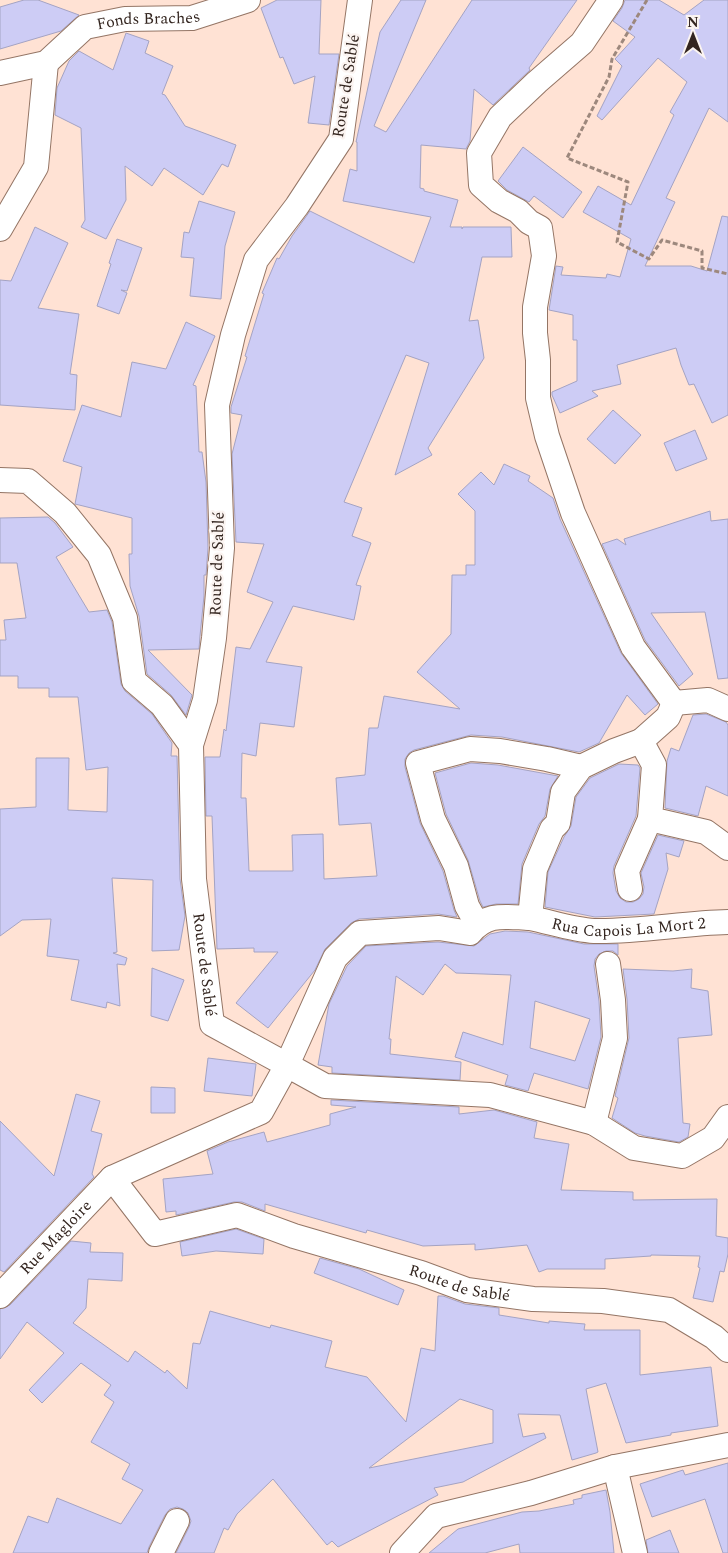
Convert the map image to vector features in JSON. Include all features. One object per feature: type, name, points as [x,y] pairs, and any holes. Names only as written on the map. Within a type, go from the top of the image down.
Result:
[{"type":"street","name":"Fonds Braches","points":[[46,63],[85,27],[125,19],[192,18],[248,0]]},
{"type":"street","name":"Route de Sablé","points":[[287,1065],[212,1024],[194,880],[192,745],[206,700],[222,548],[217,405],[219,396],[233,335],[256,260],[296,206],[341,139],[360,0]]},
{"type":"street","points":[[610,0],[582,43],[500,117],[479,153],[481,185],[499,201],[540,228],[544,256],[535,307],[535,333],[538,360],[538,398],[546,436],[573,513],[633,647],[674,703]]},
{"type":"street","points":[[0,73],[46,63],[36,167],[0,230]]},
{"type":"street","points":[[0,480],[28,481],[65,513],[99,555],[125,618],[134,681],[162,705],[192,745]]},
{"type":"street","points":[[674,703],[708,700],[728,709]]},
{"type":"street","points":[[530,918],[535,869],[552,829],[558,823],[563,792],[581,767],[614,751],[641,741],[668,717],[674,703]]},
{"type":"street","points":[[630,889],[627,871],[650,819],[654,765],[641,741]]},
{"type":"street","points":[[477,924],[468,906],[456,866],[433,819],[418,763],[470,749],[500,751],[581,767]]},
{"type":"street","points":[[650,819],[706,832],[728,848]]},
{"type":"street","name":"Rua Capois La Mort 2","points":[[287,1065],[335,958],[360,933],[440,928],[470,933],[477,924],[492,917],[530,918],[592,931],[638,930],[691,923],[728,922]]},
{"type":"street","points":[[594,1123],[615,1038],[613,1000],[608,964]]},
{"type":"street","points":[[112,1178],[261,1112],[287,1065],[325,1086],[490,1095],[594,1123],[634,1148],[682,1156],[712,1138],[728,1117]]},
{"type":"street","name":"Route de Sablé","points":[[112,1178],[155,1234],[237,1215],[294,1236],[421,1273],[468,1290],[532,1299],[602,1301],[669,1310],[714,1337],[728,1350]]},
{"type":"street","name":"Rue Magloire","points":[[0,1296],[112,1178]]},
{"type":"street","points":[[402,1553],[436,1516],[531,1493],[615,1467],[728,1445]]},
{"type":"street","points":[[615,1467],[635,1553]]},
{"type":"street","points":[[162,1553],[178,1521]]},
{"type":"path","points":[[647,0],[612,60],[609,77],[567,158],[628,182],[617,242],[649,259],[662,240],[702,251],[702,268],[728,274]]},
{"type":"building","points":[[24,0],[38,0],[79,15],[61,31],[0,49],[0,7]]},
{"type":"building","points":[[277,0],[321,0],[319,54],[339,54],[329,125],[308,123],[315,76],[294,84],[283,57],[280,58],[261,8]]},
{"type":"building","points":[[401,0],[426,0],[374,126],[386,132],[472,0],[577,0],[529,68],[530,70],[493,105],[474,89],[470,141],[466,149],[421,145],[420,188],[424,189],[424,191],[458,200],[450,227],[462,227],[462,229],[463,227],[511,227],[512,257],[482,257],[469,321],[478,320],[484,358],[428,448],[432,455],[395,475],[429,363],[406,355],[344,502],[362,508],[352,536],[371,543],[356,585],[361,586],[354,620],[293,606],[266,662],[302,667],[294,727],[260,723],[256,756],[242,753],[241,798],[246,798],[249,871],[293,871],[292,835],[323,834],[324,879],[377,876],[371,823],[339,825],[336,778],[365,775],[369,728],[378,728],[384,696],[460,709],[417,672],[451,634],[452,575],[466,575],[466,565],[475,565],[475,511],[458,494],[481,472],[494,485],[504,464],[530,476],[528,481],[553,498],[560,519],[621,653],[658,704],[645,715],[627,695],[599,743],[579,752],[502,737],[471,735],[409,753],[405,759],[405,767],[420,823],[443,871],[457,917],[438,914],[359,919],[351,923],[325,949],[315,970],[268,1028],[236,1003],[278,952],[254,952],[254,948],[217,949],[212,816],[206,816],[205,757],[220,757],[224,729],[226,731],[236,647],[250,649],[273,602],[247,592],[264,544],[236,542],[232,454],[242,415],[231,413],[231,407],[247,357],[245,356],[264,294],[262,293],[277,258],[279,259],[292,236],[310,211],[414,263],[431,217],[343,201],[350,169],[357,171],[356,142],[380,32]]},
{"type":"building","points":[[625,0],[659,0],[684,15],[704,0],[728,0],[728,122],[709,108],[666,198],[675,202],[645,266],[691,266],[707,271],[722,216],[728,217],[728,415],[712,423],[694,384],[689,385],[676,348],[617,365],[621,384],[592,391],[598,396],[560,413],[552,395],[552,392],[577,381],[577,340],[573,340],[573,315],[549,310],[556,266],[563,267],[561,275],[606,278],[607,274],[620,277],[631,239],[583,212],[598,186],[631,205],[674,115],[670,112],[687,82],[658,58],[602,120],[597,116],[622,66],[615,59],[635,37],[613,21]]},
{"type":"building","points":[[126,33],[149,41],[145,53],[173,66],[162,94],[165,95],[185,126],[236,145],[228,167],[222,164],[203,195],[164,168],[152,186],[125,166],[126,200],[106,239],[81,227],[85,220],[81,128],[55,115],[57,88],[69,61],[79,51],[113,70]]},
{"type":"building","points":[[523,147],[582,192],[563,218],[534,196],[529,202],[507,190],[498,181]]},
{"type":"building","points":[[199,201],[235,212],[225,246],[221,299],[190,296],[194,258],[181,257],[184,232],[189,233]]},
{"type":"building","points":[[35,227],[68,243],[38,308],[79,314],[70,374],[77,375],[75,410],[0,405],[0,280],[11,281]]},
{"type":"building","points":[[117,239],[142,248],[127,291],[121,290],[127,293],[119,314],[97,306]]},
{"type":"building","points":[[186,322],[215,336],[193,385],[196,386],[199,452],[202,452],[206,482],[208,548],[206,575],[204,575],[199,649],[148,650],[192,695],[186,715],[171,695],[147,674],[139,616],[130,586],[129,554],[132,554],[132,518],[75,504],[82,467],[63,461],[82,405],[121,417],[132,362],[166,369]]},
{"type":"building","points":[[613,410],[641,435],[615,464],[587,439]]},
{"type":"building","points":[[695,430],[707,459],[676,471],[664,443]]},
{"type":"building","points":[[710,511],[711,521],[728,519],[728,678],[718,679],[705,612],[651,613],[693,674],[679,686],[645,640],[602,544],[617,539],[626,545],[624,539]]},
{"type":"building","points":[[48,517],[55,523],[73,547],[56,557],[89,612],[107,610],[112,622],[121,684],[125,691],[152,714],[172,743],[171,756],[177,756],[180,879],[185,916],[179,950],[152,951],[153,880],[112,878],[117,952],[113,953],[127,958],[125,965],[117,964],[120,1006],[107,1002],[106,1008],[71,1000],[79,960],[47,956],[51,919],[22,920],[0,936],[0,809],[36,807],[36,758],[69,758],[68,810],[107,812],[108,767],[86,770],[78,697],[49,697],[49,688],[18,688],[18,676],[0,676],[0,640],[6,640],[4,620],[26,618],[17,563],[0,563],[0,518]]},
{"type":"building","points":[[706,714],[726,722],[728,725],[728,796],[706,786],[698,816],[665,808],[667,761],[671,748],[679,751],[693,715]]},
{"type":"building","points":[[471,763],[498,765],[558,776],[550,789],[545,816],[539,824],[522,864],[518,904],[496,904],[483,907],[468,860],[446,814],[435,773]]},
{"type":"building","points":[[619,764],[638,765],[640,768],[636,816],[614,866],[613,873],[616,891],[620,898],[626,902],[633,902],[643,894],[644,887],[641,873],[658,835],[684,841],[679,857],[666,853],[668,869],[654,914],[595,917],[545,907],[548,872],[571,826],[576,797],[590,778]]},
{"type":"building","points":[[505,931],[528,932],[584,944],[618,944],[618,955],[613,951],[606,951],[599,954],[595,959],[594,966],[599,1001],[601,1037],[588,1089],[534,1073],[528,1091],[505,1085],[508,1075],[455,1057],[463,1032],[503,1045],[511,975],[456,973],[445,964],[423,995],[396,976],[389,1039],[391,1039],[390,1054],[461,1062],[460,1080],[332,1073],[332,1067],[318,1065],[329,1004],[347,966],[366,946],[438,942],[474,946],[490,934]],"holes":[[[535,1001],[590,1019],[575,1061],[530,1048]]]},
{"type":"building","points":[[152,968],[184,980],[168,1021],[151,1016]]},
{"type":"building","points":[[623,969],[673,971],[692,969],[691,988],[708,991],[712,1035],[678,1038],[683,1123],[690,1124],[688,1137],[679,1142],[635,1133],[612,1118],[618,1098],[615,1096],[629,1038]]},
{"type":"building","points":[[208,1058],[256,1064],[252,1096],[204,1091]]},
{"type":"building","points":[[151,1087],[175,1088],[175,1113],[151,1113]]},
{"type":"building","points":[[76,1094],[100,1101],[91,1131],[102,1134],[92,1174],[94,1177],[4,1272],[0,1270],[0,1121],[54,1176]]},
{"type":"building","points":[[331,1100],[459,1107],[459,1114],[494,1110],[537,1122],[534,1138],[569,1144],[561,1190],[633,1192],[633,1200],[717,1199],[716,1236],[728,1238],[728,1254],[724,1272],[720,1271],[713,1302],[693,1298],[700,1268],[698,1267],[700,1256],[651,1255],[605,1259],[605,1269],[547,1269],[539,1272],[527,1245],[475,1250],[475,1244],[423,1246],[367,1230],[366,1233],[265,1204],[265,1211],[242,1202],[234,1202],[176,1215],[176,1211],[166,1212],[163,1179],[213,1174],[207,1151],[228,1142],[264,1132],[267,1142],[330,1125],[330,1114],[356,1107],[331,1105]]},
{"type":"building","points":[[236,1229],[264,1239],[263,1254],[216,1251],[182,1256],[180,1242]]},
{"type":"building","points":[[71,1241],[91,1243],[90,1252],[123,1253],[122,1281],[88,1279],[86,1308],[73,1323],[128,1362],[135,1351],[165,1373],[167,1370],[187,1389],[193,1343],[200,1344],[210,1311],[270,1328],[271,1325],[332,1341],[325,1367],[367,1377],[406,1422],[421,1348],[435,1351],[438,1296],[443,1296],[465,1304],[499,1308],[499,1315],[549,1323],[549,1321],[585,1324],[584,1330],[640,1330],[640,1375],[711,1367],[718,1426],[671,1433],[671,1435],[626,1443],[606,1383],[586,1389],[598,1452],[572,1460],[560,1415],[518,1414],[523,1437],[544,1433],[546,1438],[463,1482],[434,1488],[438,1495],[338,1547],[332,1541],[327,1545],[273,1479],[237,1514],[228,1530],[224,1528],[214,1553],[176,1553],[191,1521],[188,1513],[177,1507],[170,1509],[165,1515],[147,1553],[13,1553],[28,1516],[48,1523],[57,1498],[121,1524],[143,1490],[122,1479],[130,1464],[91,1442],[114,1402],[104,1395],[111,1385],[81,1363],[42,1403],[29,1390],[64,1353],[27,1322],[0,1359],[0,1309],[10,1305]],"holes":[[[460,1399],[493,1410],[493,1443],[369,1468]]]},
{"type":"building","points":[[320,1258],[359,1269],[404,1290],[398,1305],[314,1273]]},
{"type":"building","points":[[728,1463],[728,1553],[723,1553],[705,1499],[652,1517],[640,1484],[683,1470],[685,1475]]},
{"type":"building","points":[[606,1490],[614,1553],[520,1553],[519,1544],[485,1553],[429,1553],[458,1529],[522,1512],[539,1511],[574,1504],[573,1500],[582,1498],[582,1495]]},
{"type":"building","points":[[670,1530],[679,1553],[648,1553],[646,1540]]}]
